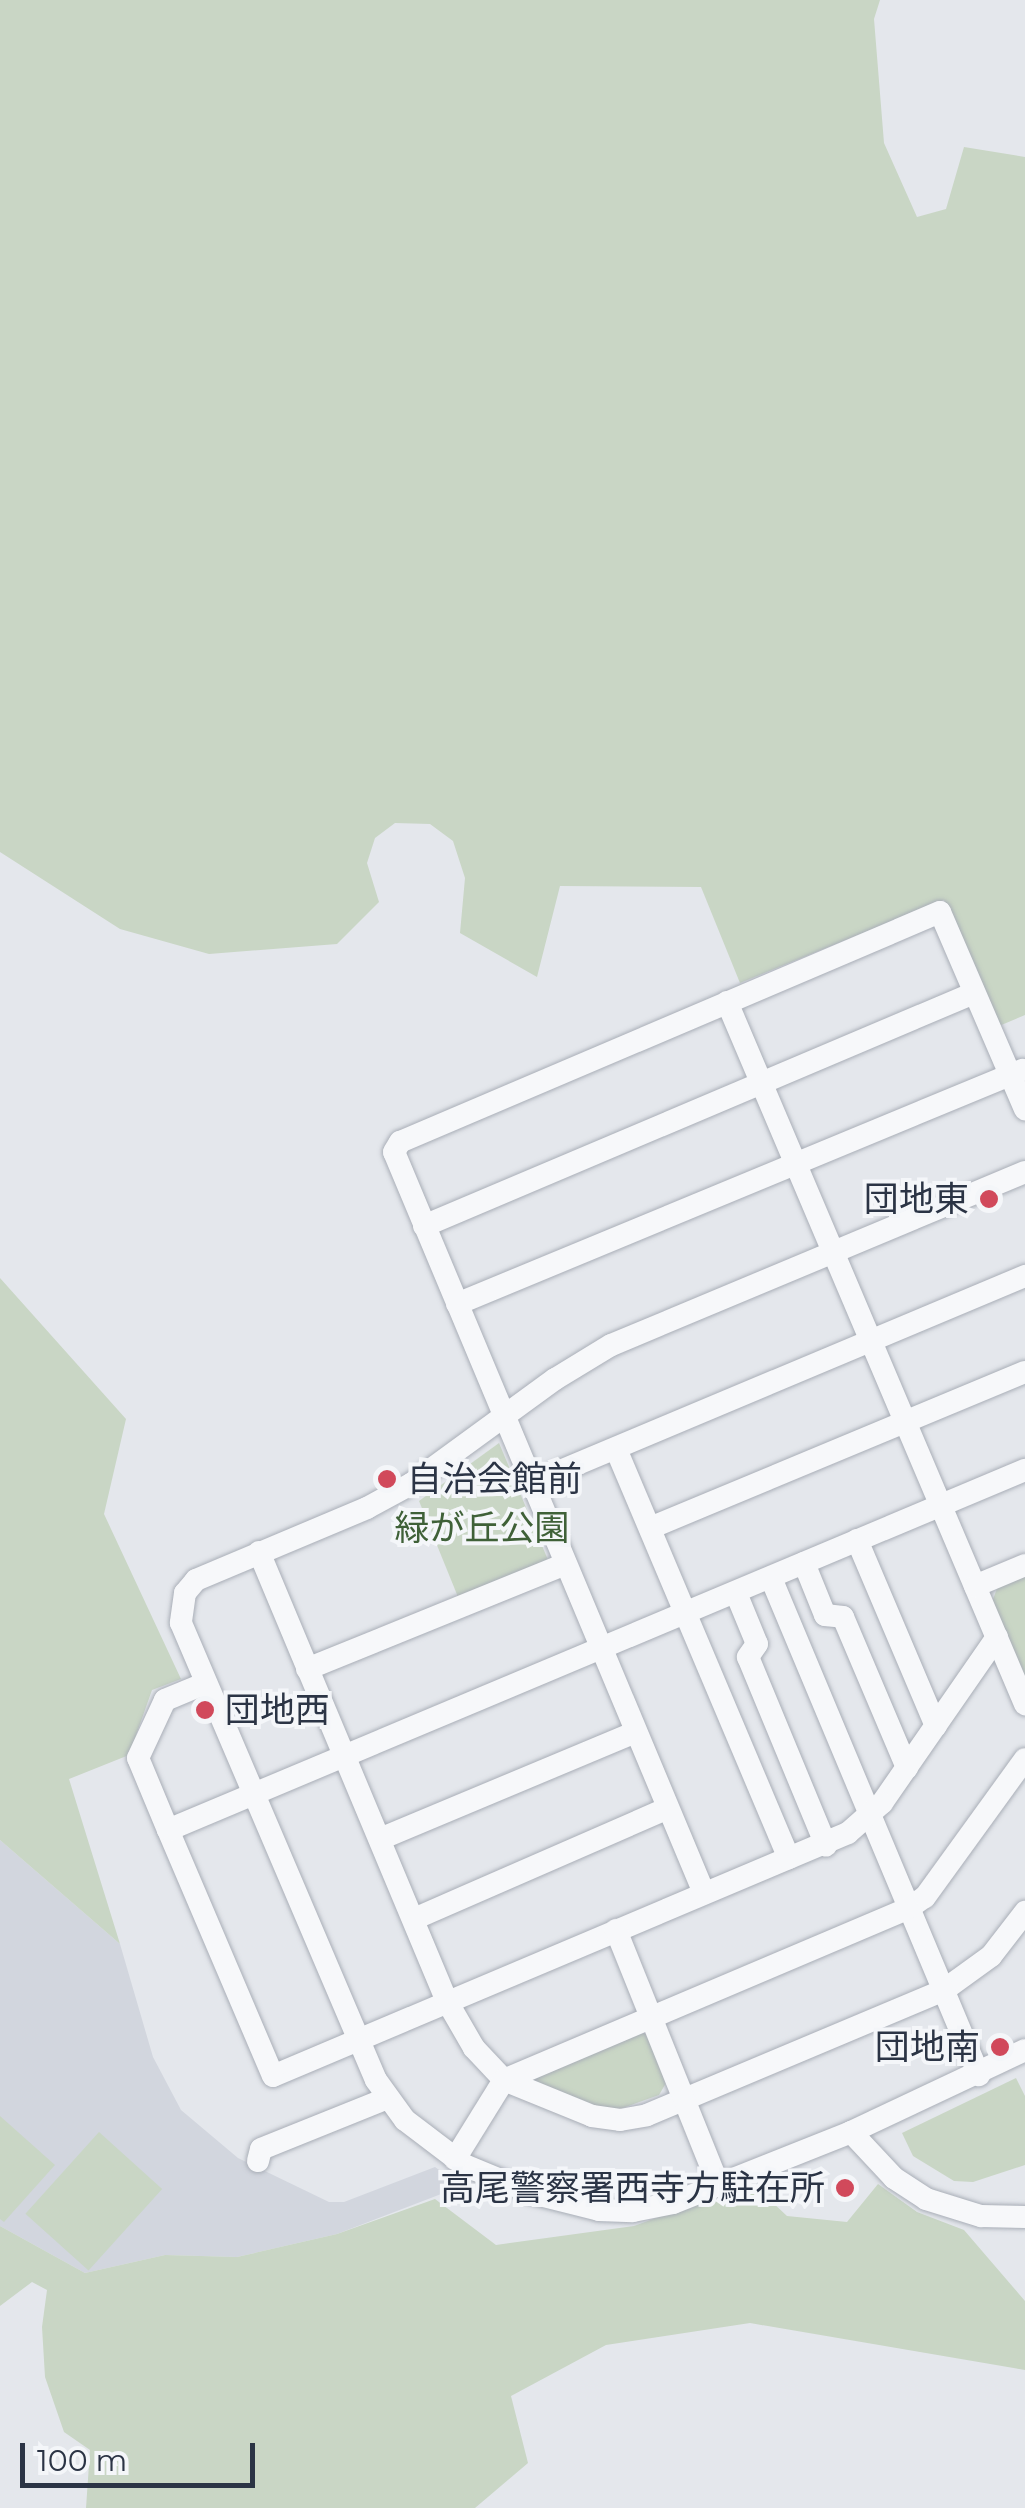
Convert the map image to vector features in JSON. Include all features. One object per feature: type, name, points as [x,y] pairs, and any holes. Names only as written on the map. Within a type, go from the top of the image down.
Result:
[{"type":"street","points":[[704,1893],[394,1152],[400,1142],[940,912],[974,993],[1018,1072],[1025,1109]]},
{"type":"street","points":[[424,1226],[974,993]]},
{"type":"street","points":[[727,1002],[1025,1704]]},
{"type":"street","points":[[457,1304],[1018,1072]]},
{"type":"street","points":[[1025,1172],[611,1345],[555,1378],[411,1484],[366,1508],[196,1580],[184,1593],[181,1623],[357,2041],[388,2098],[421,2134],[454,2159],[532,2192],[599,2210],[633,2211],[674,2204],[851,2132],[979,2075],[1025,2050]]},
{"type":"street","points":[[532,1483],[1025,1276]]},
{"type":"street","points":[[650,1528],[1025,1372]]},
{"type":"street","points":[[616,1449],[789,1858]]},
{"type":"street","points":[[168,1830],[1025,1470]]},
{"type":"street","points":[[857,1540],[936,1726]]},
{"type":"street","points":[[259,1552],[448,2003],[474,2048],[504,2080],[592,2116],[620,2120],[683,2099],[944,1990],[991,1956],[1025,1912]]},
{"type":"street","points":[[804,1563],[825,1615],[843,1617],[907,1768]]},
{"type":"street","points":[[307,1669],[566,1564]]},
{"type":"street","points":[[975,1586],[1025,1565]]},
{"type":"street","points":[[770,1578],[979,2075]]},
{"type":"street","points":[[736,1593],[757,1644],[748,1657],[826,1845]]},
{"type":"street","points":[[206,1683],[165,1700],[138,1758],[274,2076],[826,1845],[871,1816],[996,1637]]},
{"type":"street","points":[[380,1839],[636,1732]]},
{"type":"street","points":[[454,2159],[504,2080],[909,1908],[936,1886],[1025,1759]]},
{"type":"street","points":[[414,1919],[668,1808]]},
{"type":"street","points":[[616,1930],[719,2186]]},
{"type":"street","points":[[258,2162],[262,2149],[388,2098]]},
{"type":"street","points":[[851,2132],[894,2178],[926,2198],[981,2216],[1025,2217]]},
{"type":"shaded area","points":[[0,1840],[120,1944],[153,2057],[181,2110],[238,2158],[329,2202],[344,2202],[435,2167],[462,2186],[337,2234],[237,2257],[165,2255],[85,2273],[0,2226]]},
{"type":"green space","points":[[0,0],[880,0],[874,19],[884,143],[917,217],[946,209],[964,147],[1025,157],[1025,1015],[999,1026],[944,900],[740,983],[701,887],[560,886],[537,977],[460,933],[465,878],[453,841],[430,824],[395,823],[375,838],[367,863],[379,902],[337,944],[209,954],[120,929],[0,852]]},
{"type":"green space","points":[[0,1278],[126,1419],[104,1514],[181,1679],[152,1690],[129,1755],[69,1779],[120,1944],[0,1840]]},
{"type":"green space","name":"緑が丘公園","points":[[499,1443],[548,1560],[458,1597],[419,1501]]},
{"type":"green space","points":[[1025,1575],[1025,1678],[992,1602],[998,1586]]},
{"type":"green space","points":[[637,2031],[648,2035],[666,2083],[659,2095],[617,2110],[605,2110],[532,2084],[534,2073]]},
{"type":"green space","points":[[1016,2078],[1025,2096],[1025,2165],[973,2182],[954,2181],[913,2156],[902,2133]]},
{"type":"green space","points":[[0,2116],[55,2165],[4,2222],[0,2219]]},
{"type":"green space","points":[[99,2132],[162,2189],[89,2271],[25,2214]]},
{"type":"green space","points":[[752,2183],[787,2216],[847,2222],[878,2184],[917,2212],[964,2230],[1025,2301],[1025,2370],[750,2323],[606,2345],[511,2396],[528,2463],[475,2508],[86,2508],[90,2450],[64,2432],[45,2377],[42,2327],[47,2290],[32,2282],[0,2306],[0,2226],[85,2273],[165,2255],[237,2257],[337,2234],[435,2199],[496,2245],[634,2226]]},
{"type":"place","name":"団地東","points":[[989,1199]]},
{"type":"place","name":"自治会館前","points":[[387,1479]]},
{"type":"place","name":"団地西","points":[[205,1710]]},
{"type":"place","name":"団地南","points":[[1000,2047]]},
{"type":"place","name":"高尾警察署西寺方駐在所","points":[[845,2188]]}]
